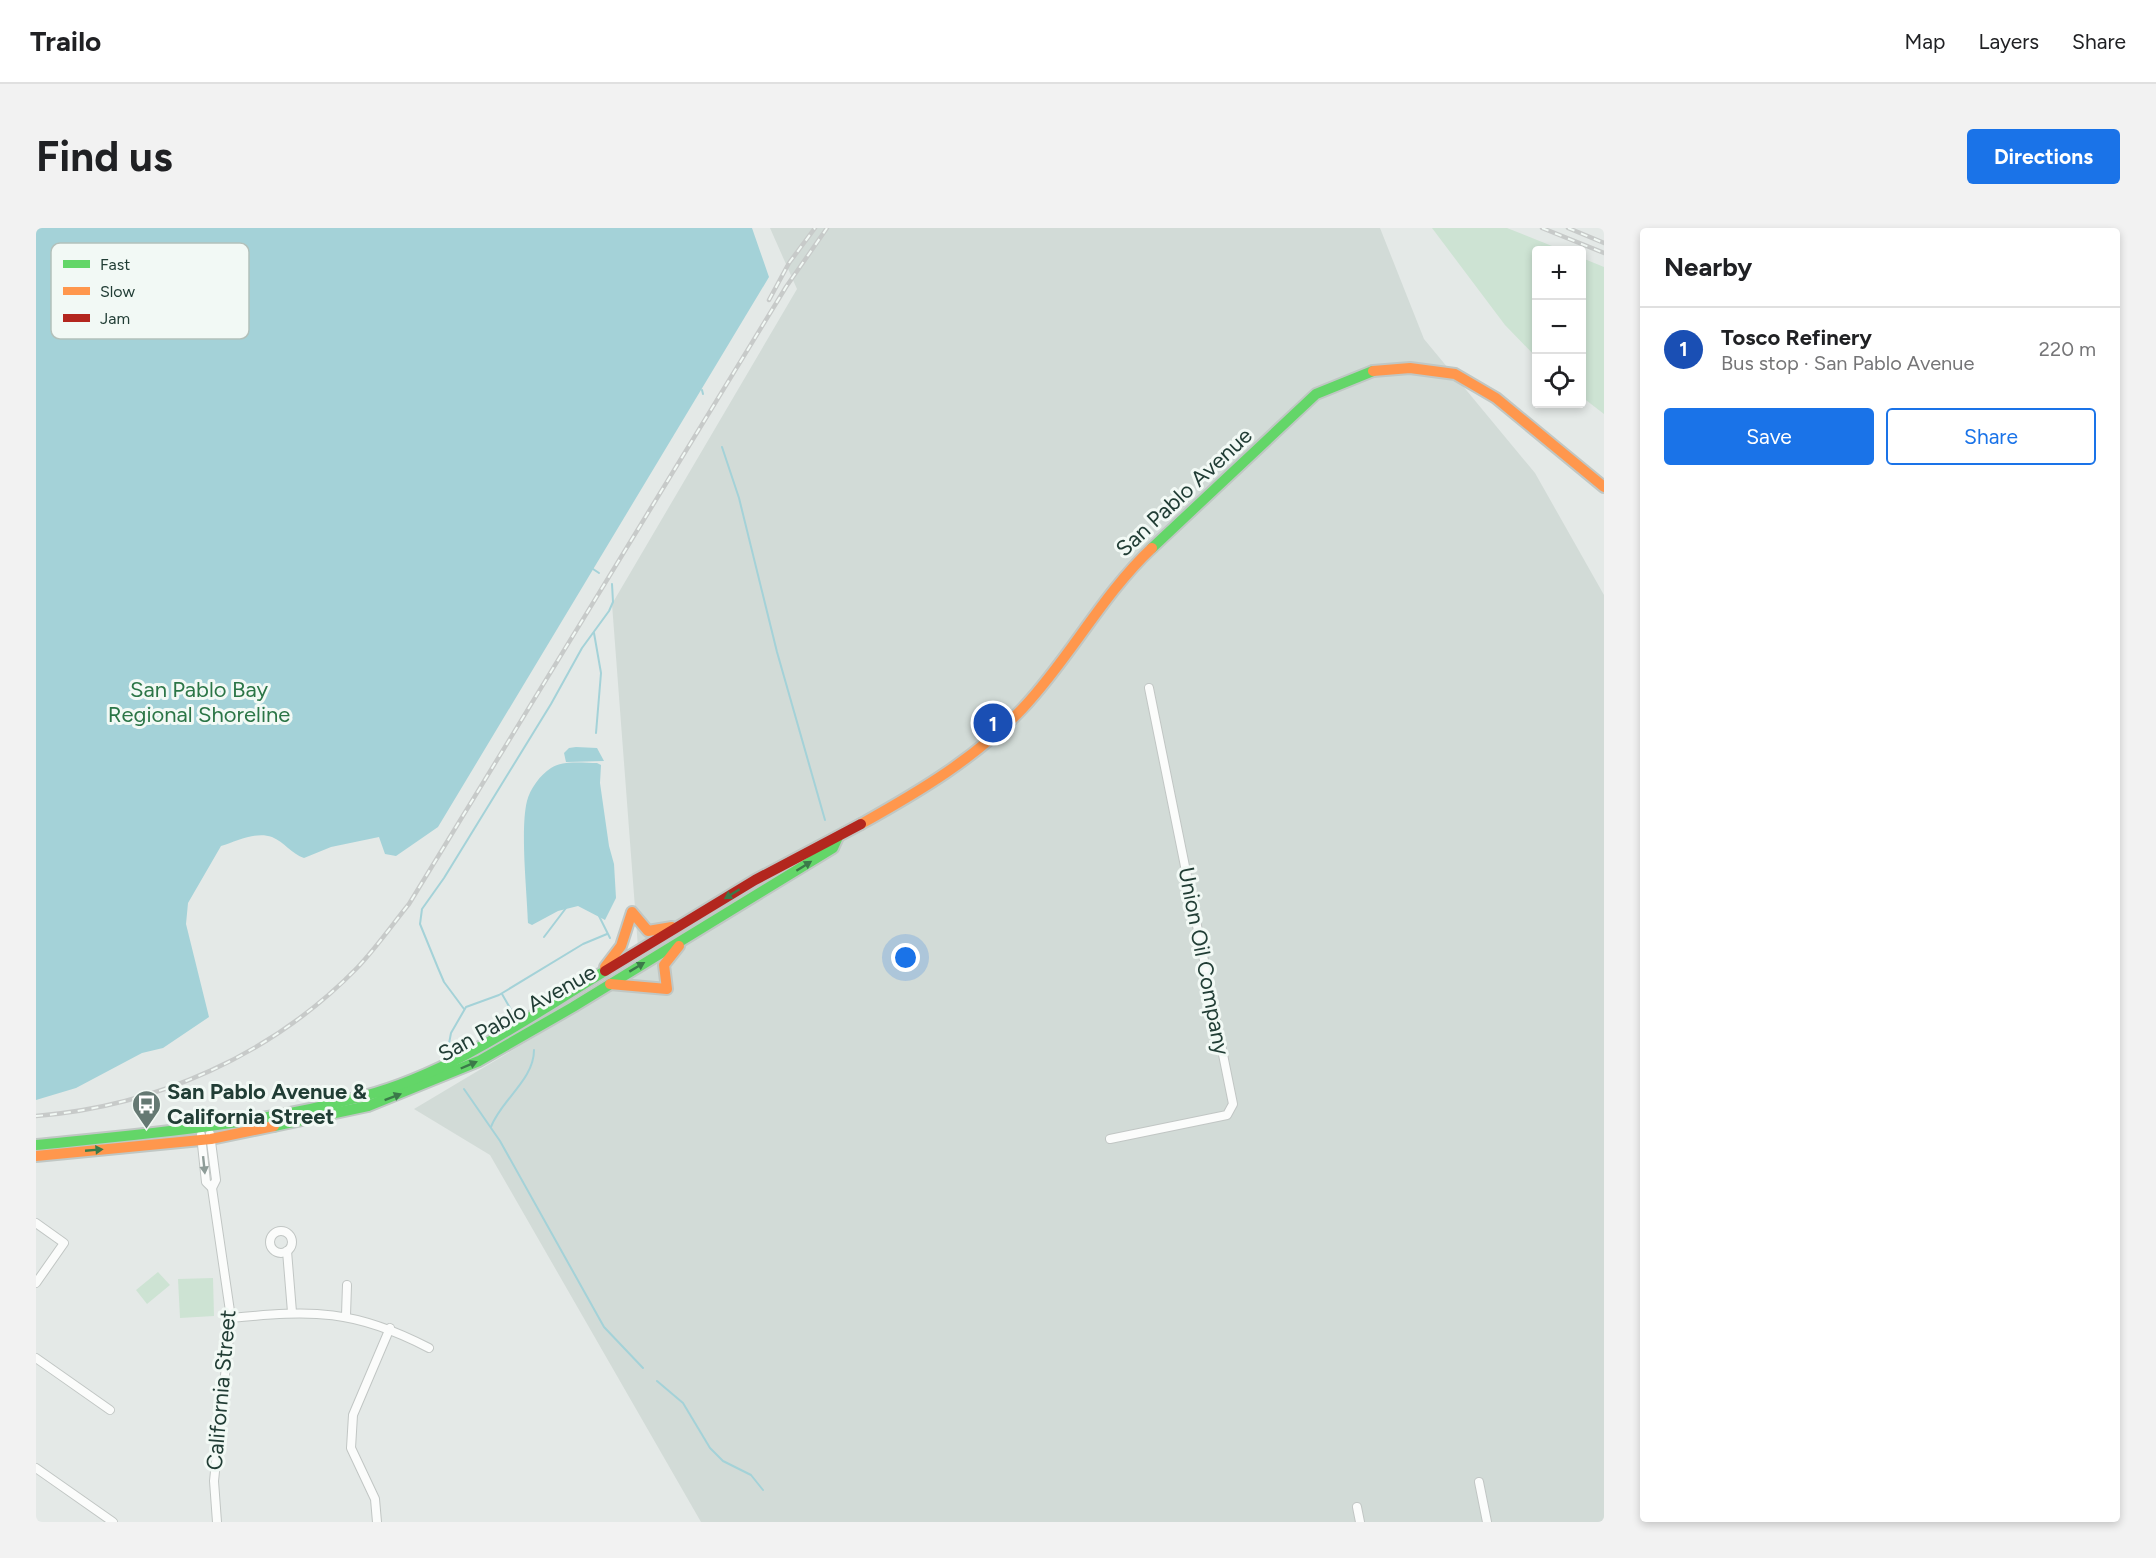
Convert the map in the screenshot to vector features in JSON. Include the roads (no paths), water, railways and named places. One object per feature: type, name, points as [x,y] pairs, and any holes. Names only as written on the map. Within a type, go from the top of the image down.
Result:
[{"type":"main road","name":"San Pablo Avenue","points":[[36,1145],[205,1134],[365,1096],[446,1064],[512,1028],[755,880],[838,837],[946,775],[986,745],[1025,706],[1127,572],[1316,394],[1366,372],[1410,368],[1455,374],[1496,398],[1604,487]]},
{"type":"main road","name":"San Pablo Avenue","points":[[36,1156],[205,1134],[368,1106],[415,1089],[479,1061],[609,984],[833,848],[838,837]]},
{"type":"main road","points":[[602,972],[621,946],[632,912],[648,931],[681,926]]},
{"type":"main road","points":[[609,984],[644,984],[667,990],[664,965],[687,937]]},
{"type":"street","name":"Union Oil Company","points":[[1110,1139],[1227,1115],[1233,1104],[1149,688]]},
{"type":"street","name":"California Street","points":[[205,1134],[206,1182],[212,1188],[231,1318],[214,1481],[217,1522]]},
{"type":"street","points":[[36,1223],[64,1242],[36,1283]]},
{"type":"street","points":[[287,1251],[292,1312]]},
{"type":"street","points":[[346,1316],[347,1285]]},
{"type":"street","points":[[231,1318],[292,1312],[346,1316],[390,1328],[429,1348]]},
{"type":"street","points":[[377,1522],[375,1499],[351,1448],[353,1415],[390,1328]]},
{"type":"street","points":[[36,1358],[110,1410]]},
{"type":"street","points":[[36,1468],[113,1522]]},
{"type":"street","points":[[1479,1482],[1487,1522]]},
{"type":"street","points":[[1357,1507],[1360,1522]]},
{"type":"water","points":[[36,228],[752,228],[769,277],[438,827],[396,856],[385,854],[379,837],[331,847],[304,858],[266,835],[246,837],[221,846],[188,903],[186,924],[209,1017],[163,1048],[142,1053],[76,1088],[36,1100]]},
{"type":"water","points":[[569,748],[597,748],[604,761],[566,762],[564,753]]},
{"type":"water","points":[[573,762],[601,765],[600,783],[609,846],[614,864],[616,898],[605,920],[578,906],[558,911],[532,925],[528,923],[524,844],[528,796],[539,778],[556,765]]},
{"type":"waterway","points":[[702,390],[703,394]]},
{"type":"waterway","points":[[722,447],[739,498],[777,652],[825,820]]},
{"type":"waterway","points":[[593,569],[599,573]]},
{"type":"waterway","points":[[464,1009],[444,982],[438,968],[420,924],[422,909],[444,878],[551,704],[582,648],[609,611],[613,602],[612,584]]},
{"type":"waterway","points":[[594,633],[601,673],[596,733]]},
{"type":"waterway","points":[[544,937],[566,908]]},
{"type":"waterway","points":[[599,916],[610,938]]},
{"type":"waterway","points":[[447,1054],[451,1033],[466,1007],[499,995],[583,944],[607,934]]},
{"type":"waterway","points":[[502,994],[514,1015]]},
{"type":"waterway","points":[[491,1127],[529,1071],[534,1050]]},
{"type":"waterway","points":[[464,1089],[500,1141],[604,1327],[643,1368]]},
{"type":"waterway","points":[[657,1381],[683,1403],[710,1448],[723,1461],[751,1475],[763,1490]]},
{"type":"railway","points":[[769,300],[789,263],[815,228]]},
{"type":"railway","points":[[36,1116],[125,1101],[168,1088],[210,1071],[288,1026],[324,999],[357,968],[409,904],[786,287],[827,228]]},
{"type":"railway","points":[[1542,228],[1604,253]]},
{"type":"railway","points":[[1568,228],[1604,243]]},
{"type":"place","name":"Tosco Refinery","points":[[993,723]]},
{"type":"place","name":"San Pablo Avenue & California Street","points":[[146,1130]]},
{"type":"park label","name":"San Pablo Bay Regional Shoreline","points":[[199,702]]}]
